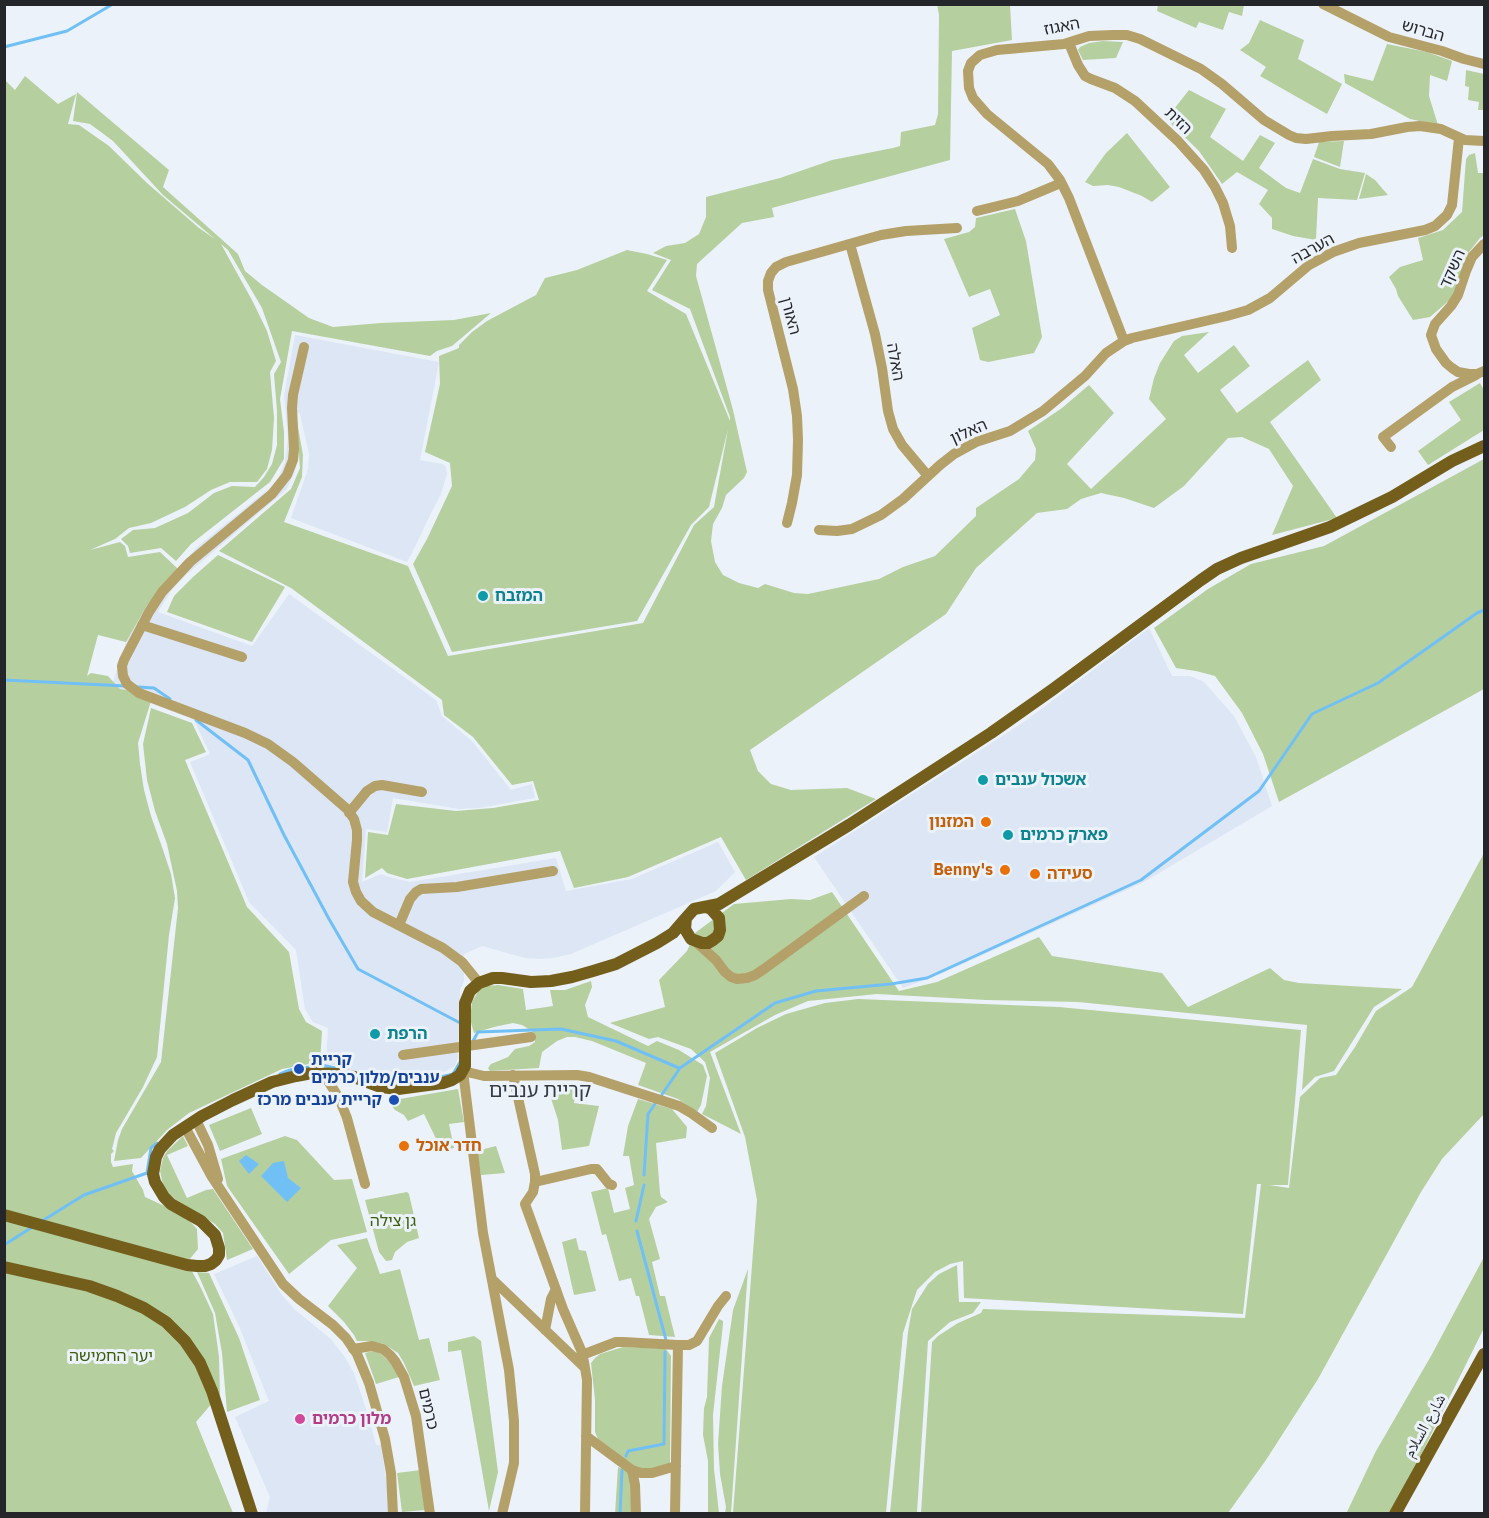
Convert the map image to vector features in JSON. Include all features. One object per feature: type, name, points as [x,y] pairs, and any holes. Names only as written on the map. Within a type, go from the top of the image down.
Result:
[{"type":"main road","points":[[4,1215],[188,1265],[211,1264],[219,1255],[215,1234],[201,1221],[171,1204],[155,1182],[154,1166],[160,1149],[173,1135],[191,1123],[232,1100],[272,1082],[296,1076],[323,1073],[345,1075],[381,1087],[398,1089],[448,1082],[457,1078],[463,1071],[466,1060],[465,1003],[470,992],[479,983],[493,978],[531,982],[572,977],[616,964],[657,943],[673,933],[694,909],[719,904],[849,825],[1001,726],[1217,569],[1240,558],[1330,527],[1392,496],[1452,461],[1485,446]]},
{"type":"main road","points":[[657,943],[674,939],[708,943],[719,930],[733,903],[749,886]]},
{"type":"main road","points":[[705,907],[716,913],[719,918],[719,930]]},
{"type":"main road","points":[[686,918],[685,929],[694,941]]},
{"type":"main road","points":[[4,1267],[89,1286],[144,1308],[166,1322],[185,1341],[200,1363],[212,1391],[252,1514]]},
{"type":"main road","name":"شارع السلام","points":[[1395,1514],[1485,1354]]},
{"type":"street","name":"הברוש","points":[[1323,4],[1389,37],[1485,63]]},
{"type":"street","name":"האגוז","points":[[1124,341],[1061,183],[1048,164],[979,106],[971,93],[968,75],[974,60],[980,55],[988,51],[1068,43],[1089,36],[1127,35],[1140,39],[1204,71],[1258,115],[1282,132],[1296,138],[1371,134],[1420,126],[1441,129],[1466,140],[1485,141]]},
{"type":"street","name":"הזית","points":[[1068,43],[1085,76],[1115,88],[1135,101],[1178,141],[1204,170],[1215,186],[1226,211],[1232,248]]},
{"type":"street","name":"הערבה","points":[[1124,341],[1243,311],[1267,300],[1309,265],[1333,252],[1359,243],[1436,226],[1447,215],[1452,205],[1459,138]]},
{"type":"street","points":[[977,211],[1018,201],[1061,183]]},
{"type":"street","name":"האורן","points":[[787,523],[796,475],[797,416],[793,388],[768,290],[768,281],[773,270],[786,262],[889,233],[957,228]]},
{"type":"street","name":"האלה","points":[[850,244],[875,334],[893,429],[902,445],[928,476]]},
{"type":"street","name":"השקד","points":[[1481,373],[1462,373],[1449,366],[1436,349],[1431,335],[1435,324],[1458,296],[1472,257],[1485,244]]},
{"type":"street","name":"האלון","points":[[819,530],[831,532],[844,530],[870,521],[897,503],[949,458],[982,440],[1010,431],[1043,411],[1084,376],[1106,353],[1124,341]]},
{"type":"street","points":[[304,347],[293,395],[294,449],[293,460],[287,475],[272,494],[190,562],[158,597],[122,666],[122,671],[131,687],[144,695],[239,730],[268,744],[293,762],[354,819],[357,833],[353,876],[356,892],[361,901],[368,909],[444,948],[469,969],[479,983]]},
{"type":"street","points":[[1391,447],[1383,437],[1452,387],[1481,373]]},
{"type":"street","points":[[142,625],[242,657]]},
{"type":"street","points":[[350,813],[367,791],[375,786],[382,784],[422,792]]},
{"type":"street","points":[[399,925],[410,899],[421,890],[457,887],[553,871]]},
{"type":"street","points":[[694,941],[705,949],[731,977],[737,979],[755,975],[864,896]]},
{"type":"street","points":[[718,963],[716,952],[719,930]]},
{"type":"street","points":[[403,1054],[531,1037]]},
{"type":"street","points":[[502,1514],[514,1462],[514,1421],[508,1370],[483,1233],[463,1071],[477,1075],[589,1077],[679,1106],[712,1128]]},
{"type":"street","points":[[323,1073],[339,1098],[347,1118],[365,1184]]},
{"type":"street","points":[[513,1076],[535,1174],[533,1192],[525,1204],[582,1354],[587,1380],[585,1514]]},
{"type":"street","points":[[191,1123],[198,1152],[283,1284],[333,1325],[353,1349],[361,1364],[382,1428],[391,1473],[393,1514]]},
{"type":"street","points":[[535,1182],[597,1169],[612,1185]]},
{"type":"street","points":[[491,1279],[585,1368]]},
{"type":"street","points":[[544,1330],[556,1289]]},
{"type":"street","points":[[582,1354],[616,1342],[689,1345],[696,1341],[726,1296]]},
{"type":"street","name":"כרמים","points":[[353,1349],[372,1346],[383,1350],[395,1361],[404,1377],[418,1426],[430,1514]]},
{"type":"street","points":[[675,1514],[678,1346]]},
{"type":"street","points":[[586,1436],[632,1470],[641,1473],[652,1473],[676,1466]]},
{"type":"street","points":[[632,1470],[636,1514]]},
{"type":"shaded area","points":[[295,335],[439,362],[420,460],[443,464],[447,474],[441,494],[415,547],[407,562],[291,518],[308,469],[309,454],[298,412],[296,418],[298,453],[295,472],[286,490],[186,575],[171,591],[158,612],[252,646],[289,594],[436,700],[442,716],[473,742],[511,790],[532,784],[535,798],[479,808],[459,809],[393,798],[387,832],[366,829],[362,882],[381,874],[410,882],[556,858],[566,891],[632,879],[718,842],[735,872],[716,891],[571,954],[553,958],[525,958],[482,946],[464,954],[464,981],[460,990],[458,1058],[455,1066],[446,1071],[381,1082],[343,1067],[326,1064],[328,1028],[313,1022],[305,1009],[296,950],[249,902],[190,762],[210,754],[194,720],[111,688],[126,642],[146,607],[197,547],[277,482],[285,461],[288,438],[284,396]]},
{"type":"shaded area","points":[[1149,628],[1172,676],[1190,676],[1204,682],[1234,716],[1256,757],[1272,806],[1144,882],[943,973],[903,988],[814,857],[1024,722]]},
{"type":"shaded area","points":[[257,1256],[282,1295],[294,1309],[331,1339],[354,1373],[376,1445],[381,1445],[388,1513],[266,1513],[270,1497],[235,1417],[269,1401],[239,1326],[214,1274]]},
{"type":"green space","points":[[937,4],[1010,5],[1012,40],[952,51],[950,160],[772,208],[774,217],[742,223],[697,264],[696,276],[733,410],[747,472],[744,478],[726,495],[713,524],[711,541],[715,562],[723,575],[739,583],[758,588],[765,584],[794,593],[808,594],[879,579],[903,567],[935,556],[976,516],[976,508],[1019,479],[1035,460],[1036,449],[1028,431],[1062,408],[1089,385],[1114,413],[1067,464],[1091,489],[1166,419],[1149,399],[1160,363],[1174,341],[1182,336],[1209,332],[1184,355],[1198,373],[1234,345],[1250,366],[1220,390],[1237,413],[1308,360],[1321,380],[1270,422],[1337,518],[1272,535],[1293,486],[1269,449],[1242,437],[1228,438],[1184,486],[1154,508],[1101,493],[1081,499],[1067,509],[1037,513],[976,568],[946,614],[750,750],[758,771],[771,784],[791,790],[847,788],[876,799],[746,880],[721,837],[628,877],[574,888],[560,851],[407,879],[387,873],[382,868],[365,878],[368,832],[388,835],[396,804],[456,811],[493,808],[539,800],[533,781],[512,785],[473,737],[444,715],[442,700],[291,588],[219,551],[291,489],[300,468],[296,416],[303,455],[302,477],[284,522],[408,566],[448,656],[643,623],[694,525],[714,507],[728,429],[709,507],[691,525],[637,621],[452,652],[413,564],[452,486],[450,463],[425,452],[440,384],[439,356],[459,348],[459,345],[472,332],[487,321],[536,295],[545,278],[577,270],[627,250],[647,254],[667,260],[647,291],[686,314],[730,421],[690,309],[652,290],[671,260],[653,253],[666,246],[685,243],[699,234],[706,217],[706,197],[780,178],[832,160],[900,146],[901,132],[935,125],[938,114],[939,15]]},
{"type":"green space","points":[[1158,4],[1244,5],[1242,16],[1229,12],[1223,30],[1199,22],[1196,28],[1157,11]]},
{"type":"green space","points":[[1260,20],[1304,40],[1298,59],[1342,84],[1327,114],[1260,76],[1266,67],[1240,50],[1249,43]]},
{"type":"green space","points":[[1103,41],[1123,42],[1116,58],[1083,60],[1078,50],[1080,47]]},
{"type":"green space","points":[[1387,44],[1427,52],[1452,61],[1447,81],[1430,75],[1429,96],[1438,125],[1410,119],[1345,83],[1344,74],[1373,81]]},
{"type":"green space","points":[[1466,70],[1484,74],[1484,110],[1478,110],[1479,102],[1468,100],[1469,87],[1465,86]]},
{"type":"green space","name":"יער החמישה","points":[[25,76],[58,104],[76,94],[68,124],[79,125],[109,146],[147,183],[215,239],[163,195],[113,141],[90,124],[73,121],[77,92],[169,170],[163,187],[238,254],[245,271],[309,318],[333,327],[454,320],[491,313],[452,346],[430,356],[292,331],[280,399],[284,459],[270,482],[191,544],[176,561],[161,548],[130,553],[128,546],[121,539],[133,530],[155,528],[188,513],[214,493],[232,486],[255,487],[272,464],[277,445],[274,374],[281,362],[262,308],[228,250],[221,244],[267,331],[276,361],[270,372],[274,418],[272,450],[267,469],[257,482],[230,482],[211,490],[185,507],[151,523],[129,528],[115,539],[90,550],[120,542],[125,546],[128,557],[160,552],[178,569],[146,607],[126,642],[98,635],[87,676],[91,673],[108,676],[120,689],[131,691],[151,701],[138,743],[140,764],[144,790],[171,874],[175,898],[157,1057],[143,1087],[116,1133],[111,1162],[113,1167],[133,1164],[132,1171],[145,1197],[184,1215],[197,1229],[198,1249],[189,1260],[186,1260],[213,1314],[219,1357],[223,1420],[213,1402],[196,1422],[233,1513],[5,1513],[4,79],[15,90]]},
{"type":"green space","points":[[1189,90],[1226,109],[1210,137],[1243,161],[1260,135],[1275,143],[1259,168],[1286,188],[1300,193],[1313,159],[1340,169],[1365,173],[1357,200],[1318,198],[1316,240],[1272,229],[1272,218],[1259,204],[1268,190],[1237,172],[1222,184],[1199,151],[1166,119]]},
{"type":"green space","points":[[1127,133],[1170,187],[1152,202],[1119,187],[1093,186],[1085,182],[1106,153]]},
{"type":"green space","points":[[1344,141],[1340,167],[1314,157],[1319,142]]},
{"type":"green space","points":[[1475,153],[1478,173],[1484,173],[1484,235],[1469,252],[1452,298],[1430,317],[1413,320],[1389,277],[1400,267],[1423,260],[1418,238],[1443,230],[1462,212],[1466,159]]},
{"type":"green space","points":[[1366,174],[1375,180],[1388,195],[1359,199]]},
{"type":"green space","points":[[1015,209],[1026,241],[1042,337],[1034,353],[988,362],[980,360],[972,328],[1000,315],[990,289],[969,297],[944,239],[969,232],[975,227],[976,218]]},
{"type":"green space","points":[[1480,383],[1484,390],[1484,430],[1428,465],[1418,451],[1461,420],[1449,402]]},
{"type":"green space","points":[[1484,459],[1484,689],[1279,802],[1263,754],[1242,713],[1215,676],[1176,668],[1154,628],[1208,589],[1251,564],[1324,546]]},
{"type":"green space","points":[[218,555],[285,587],[252,642],[167,612],[174,596]]},
{"type":"green space","points":[[151,708],[192,723],[206,752],[185,760],[247,907],[289,952],[299,1009],[306,1022],[322,1031],[320,1062],[282,1069],[189,1113],[167,1130],[141,1158],[114,1161],[122,1129],[161,1062],[178,908],[177,891],[167,844],[147,780],[143,744]]},
{"type":"green space","points":[[1484,853],[1484,1114],[1442,1159],[1421,1192],[1318,1379],[1266,1460],[1228,1513],[921,1513],[932,1342],[958,1323],[981,1313],[983,1309],[1245,1318],[1261,1184],[1257,1184],[1243,1314],[964,1298],[963,1261],[950,1264],[935,1272],[917,1290],[903,1333],[886,1513],[733,1513],[757,1200],[745,1137],[715,1053],[786,1014],[825,1003],[858,999],[1059,1007],[1301,1030],[1288,1185],[1269,1185],[1289,1188],[1300,1097],[1320,1078],[1336,1075],[1376,1011],[1412,987]]},
{"type":"green space","points":[[832,892],[899,991],[937,982],[1039,937],[1052,956],[1162,973],[1188,1007],[1270,968],[1284,980],[1299,983],[1402,989],[1374,1007],[1334,1071],[1315,1077],[1302,1090],[1307,1025],[1078,1002],[877,994],[808,1001],[775,1015],[710,1052],[741,1134],[702,1114],[706,1106],[710,1078],[705,1062],[691,1049],[658,1037],[649,1039],[610,1023],[665,1007],[659,980],[687,951],[695,933],[734,904],[791,899],[810,900]]},
{"type":"green space","points":[[591,981],[592,987],[585,1005],[588,1017],[648,1046],[657,1041],[679,1050],[703,1065],[707,1076],[701,1105],[697,1112],[678,1099],[638,1085],[646,1063],[592,1041],[575,1037],[557,1041],[542,1052],[539,1068],[490,1071],[488,1068],[491,1064],[508,1057],[515,1049],[535,1042],[532,1031],[513,1023],[474,1033],[470,1019],[472,1002],[479,990],[486,986],[498,985],[523,989],[526,1010],[553,1006],[550,990],[565,990]]},
{"type":"green space","points":[[577,1085],[574,1103],[599,1106],[589,1146],[562,1150],[558,1120],[547,1086]]},
{"type":"green space","points":[[458,1089],[464,1122],[449,1124],[454,1148],[442,1151],[424,1114],[408,1121],[391,1105],[394,1100]]},
{"type":"green space","points":[[638,1099],[672,1109],[687,1127],[686,1138],[656,1143],[660,1193],[661,1197],[668,1202],[656,1207],[649,1219],[660,1259],[652,1262],[660,1296],[665,1296],[675,1337],[649,1335],[639,1296],[636,1296],[631,1278],[619,1281],[606,1234],[602,1235],[591,1192],[608,1188],[614,1213],[630,1209],[625,1188],[634,1185],[629,1156],[623,1156],[628,1126]]},
{"type":"green space","points":[[251,1108],[262,1134],[220,1151],[209,1125]]},
{"type":"green space","points":[[183,1136],[188,1146],[167,1155],[187,1198],[213,1189],[253,1249],[227,1260],[223,1233],[215,1224],[167,1192],[160,1171],[163,1158]]},
{"type":"green space","points":[[285,1136],[297,1140],[334,1180],[352,1179],[367,1232],[331,1240],[289,1274],[227,1186],[221,1159]]},
{"type":"green space","points":[[496,1146],[505,1173],[481,1175],[477,1151]]},
{"type":"green space","name":"גן צילה","points":[[407,1192],[419,1238],[407,1242],[395,1252],[392,1260],[386,1261],[379,1252],[365,1200]]},
{"type":"green space","points":[[367,1238],[380,1274],[400,1269],[419,1340],[429,1338],[440,1380],[414,1386],[398,1353],[384,1344],[357,1341],[344,1322],[328,1306],[357,1268],[337,1245]]},
{"type":"green space","points":[[576,1238],[579,1250],[586,1251],[596,1291],[574,1295],[562,1242]]},
{"type":"green space","points":[[1484,1257],[1484,1328],[1401,1495],[1389,1513],[1346,1514],[1376,1451],[1431,1356]]},
{"type":"green space","points":[[957,1265],[959,1302],[981,1302],[973,1313],[950,1322],[928,1341],[917,1513],[890,1513],[912,1309],[928,1284],[939,1274]]},
{"type":"green space","points":[[748,1269],[731,1513],[725,1513],[718,1444],[722,1386],[733,1310]]},
{"type":"green space","points":[[197,1272],[209,1273],[239,1338],[260,1400],[227,1412],[222,1353],[215,1313]]},
{"type":"green space","points":[[719,1319],[723,1321],[723,1324],[713,1415],[714,1469],[719,1513],[708,1513],[708,1461],[703,1435],[704,1408],[707,1397],[709,1338]]},
{"type":"green space","points":[[474,1336],[481,1341],[498,1472],[489,1511],[461,1350],[448,1352],[448,1342]]},
{"type":"green space","points":[[623,1347],[666,1349],[671,1356],[670,1463],[650,1470],[634,1467],[598,1439],[595,1432],[595,1400],[591,1363],[600,1354]]},
{"type":"green space","points":[[379,1352],[392,1364],[399,1377],[376,1384],[365,1353]]},
{"type":"green space","points":[[618,1467],[629,1472],[632,1513],[615,1514]]},
{"type":"green space","points":[[421,1470],[425,1510],[402,1512],[397,1473]]},
{"type":"water","points":[[246,1155],[259,1164],[249,1174],[239,1161]]},
{"type":"water","points":[[284,1161],[288,1178],[301,1188],[287,1202],[261,1176],[273,1163]]},
{"type":"waterway","points":[[4,47],[67,31],[113,4]]},
{"type":"waterway","points":[[661,1096],[680,1068],[775,1003],[816,991],[927,978],[1141,880],[1259,791],[1312,714],[1378,683],[1484,610]]},
{"type":"waterway","points":[[4,680],[126,686]]},
{"type":"waterway","points":[[138,687],[154,688],[170,699]]},
{"type":"waterway","points":[[196,720],[248,760],[284,835],[358,969],[462,1024]]},
{"type":"waterway","points":[[473,1041],[478,1032],[561,1029],[616,1041],[679,1068]]},
{"type":"waterway","points":[[432,1079],[453,1074],[460,1062]]},
{"type":"waterway","points":[[280,1074],[290,1070],[322,1065],[335,1068]]},
{"type":"waterway","points":[[370,1077],[402,1083]]},
{"type":"waterway","points":[[644,1175],[648,1114],[657,1101]]},
{"type":"waterway","points":[[42,1221],[84,1195],[147,1173],[151,1148],[157,1143]]},
{"type":"waterway","points":[[636,1221],[644,1185]]},
{"type":"waterway","points":[[4,1245],[34,1226]]},
{"type":"waterway","points":[[637,1231],[666,1340]]},
{"type":"waterway","points":[[626,1456],[628,1451],[664,1444],[665,1352]]},
{"type":"waterway","points":[[620,1514],[622,1470]]},
{"type":"place","name":"המזבח","points":[[483,596]]},
{"type":"place","name":"אשכול ענבים","points":[[983,780]]},
{"type":"place","name":"המזנון","points":[[986,822]]},
{"type":"place","name":"פארק כרמים","points":[[1008,835]]},
{"type":"place","name":"Benny's","points":[[1005,870]]},
{"type":"place","name":"סעידה","points":[[1035,874]]},
{"type":"place","name":"הרפת","points":[[375,1034]]},
{"type":"place","name":"קריית ענבים/מלון כרמים","points":[[299,1069]]},
{"type":"place","name":"קריית ענבים מרכז","points":[[394,1100]]},
{"type":"place","name":"חדר אוכל","points":[[404,1146]]},
{"type":"place","name":"מלון כרמים","points":[[300,1419]]},
{"type":"district","name":"קריית ענבים","points":[[540,1091]]}]
